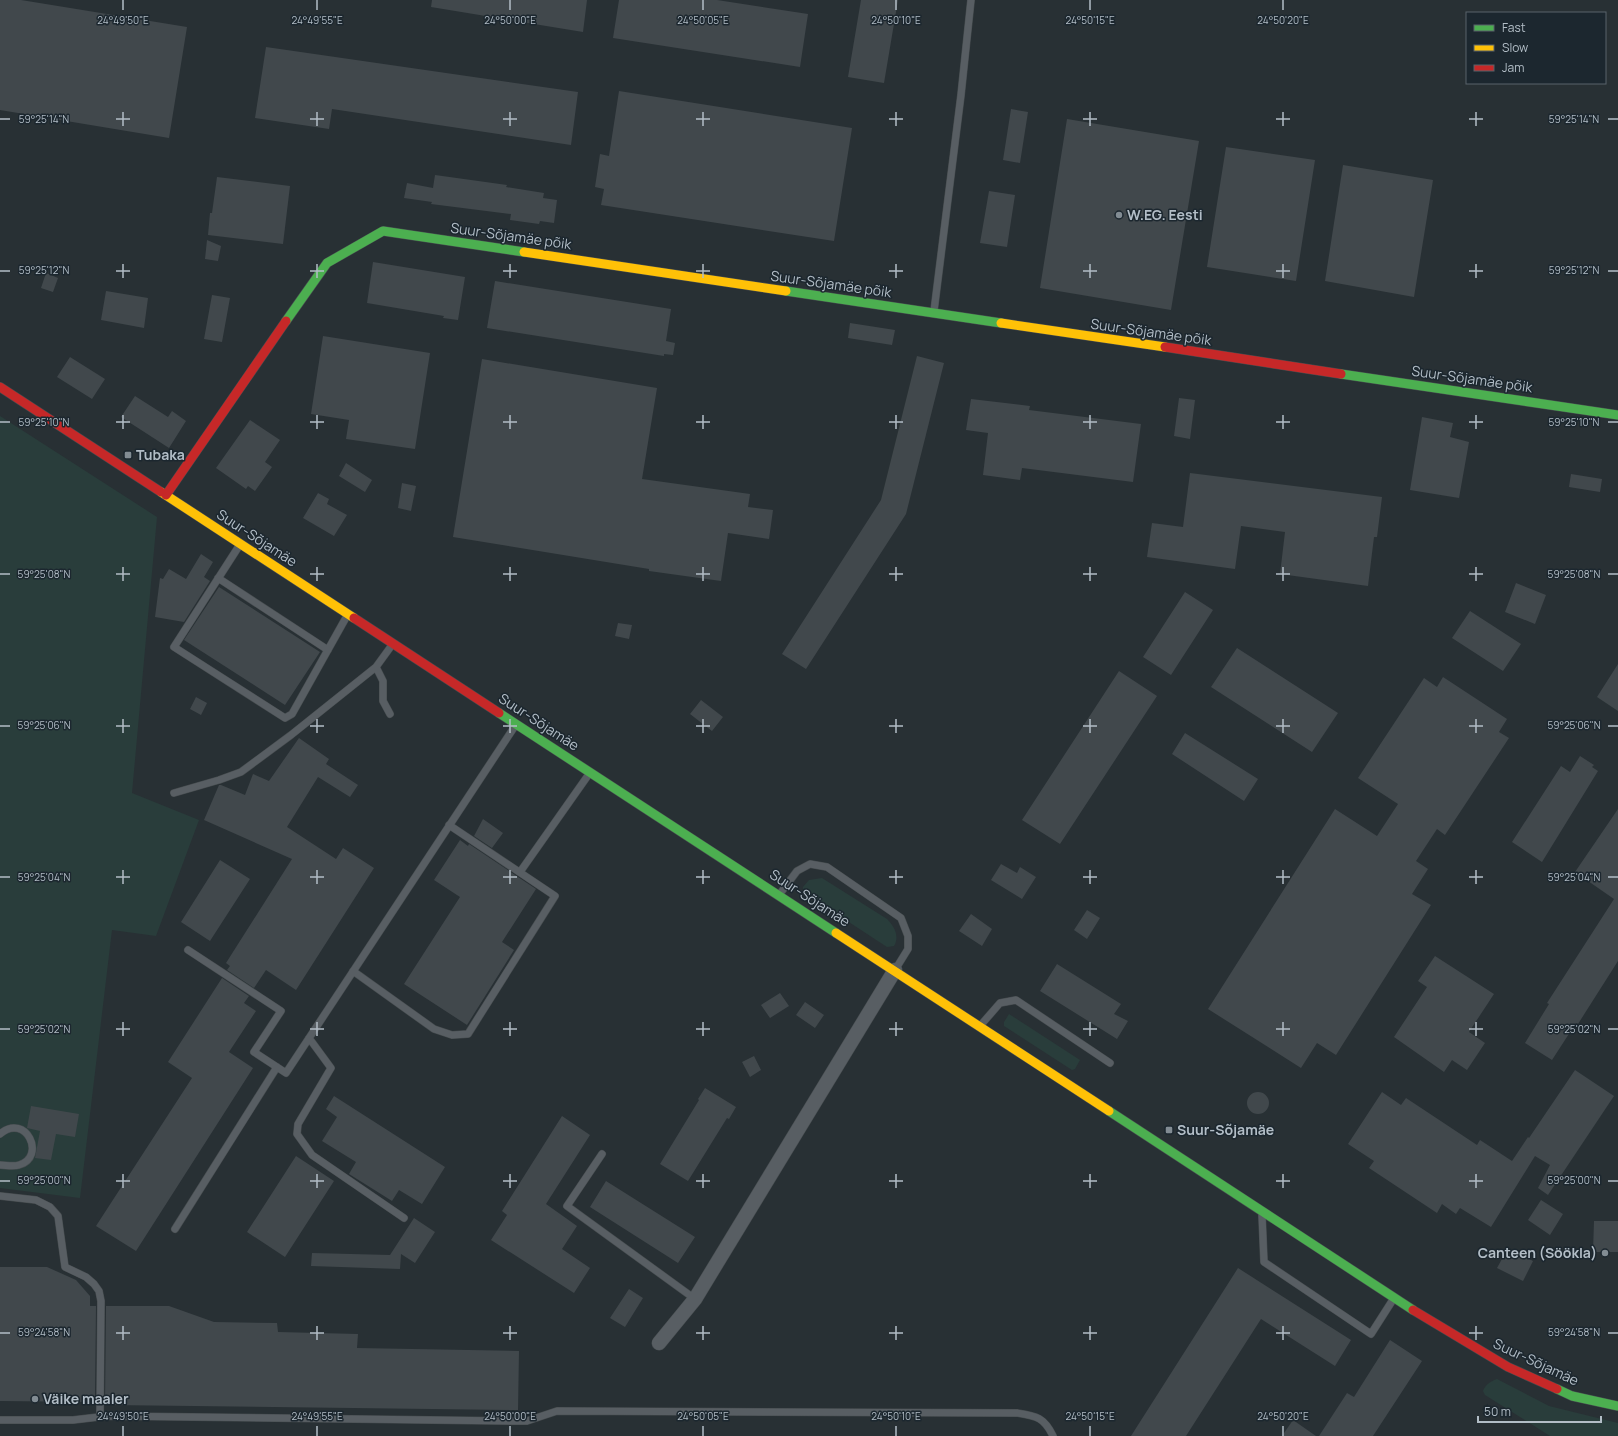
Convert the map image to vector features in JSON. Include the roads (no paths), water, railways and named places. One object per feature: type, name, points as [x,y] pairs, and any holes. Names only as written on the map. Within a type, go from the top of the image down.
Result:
[{"type":"main road","name":"Suur-Sõjamäe põik","points":[[166,495],[327,263],[383,231],[1618,415]]},
{"type":"main road","name":"Suur-Sõjamäe","points":[[0,387],[1435,1324],[1508,1367],[1572,1396],[1618,1406]]},
{"type":"street","points":[[659,1343],[695,1299],[895,970]]},
{"type":"lane","points":[[934,313],[961,95],[971,0]]},
{"type":"lane","points":[[240,544],[174,647],[285,718],[292,714],[348,614]]},
{"type":"lane","points":[[218,578],[328,650]]},
{"type":"lane","points":[[174,793],[220,780],[241,772],[291,735],[376,667],[394,644]]},
{"type":"lane","points":[[376,667],[383,681],[383,701],[390,714]]},
{"type":"lane","points":[[188,950],[281,1011],[254,1052],[286,1073],[516,724]]},
{"type":"lane","points":[[520,872],[591,772]]},
{"type":"lane","points":[[353,971],[434,1029],[452,1035],[468,1034],[555,896],[450,825]]},
{"type":"lane","points":[[779,895],[797,871],[810,864],[827,867],[901,918],[908,936],[908,949],[895,970]]},
{"type":"lane","points":[[980,1026],[1000,1003],[1016,1000],[1110,1063]]},
{"type":"lane","points":[[309,1038],[331,1068],[298,1124],[297,1134],[312,1155],[404,1218]]},
{"type":"lane","points":[[175,1229],[277,1067]]},
{"type":"lane","points":[[0,1134],[10,1128],[23,1130],[31,1140],[32,1145],[30,1156],[23,1164],[12,1166],[0,1165]]},
{"type":"lane","points":[[602,1154],[567,1206],[695,1299]]},
{"type":"lane","points":[[0,1196],[36,1200],[50,1207],[58,1216],[65,1267],[86,1277],[99,1291],[101,1301],[100,1417]]},
{"type":"lane","points":[[1262,1211],[1264,1262],[1371,1334],[1394,1297]]},
{"type":"lane","points":[[0,1420],[73,1420],[100,1417],[527,1421],[557,1411],[1017,1413],[1036,1416],[1047,1424],[1053,1436]]},
{"type":"place","name":"W.EG. Eesti","points":[[1119,215]]},
{"type":"place","name":"Tubaka","points":[[128,455]]},
{"type":"place","name":"Suur-Sõjamäe","points":[[1169,1130]]},
{"type":"place","name":"Canteen (Söökla)","points":[[1605,1253]]},
{"type":"place","name":"Väike maaler","points":[[35,1399]]}]
